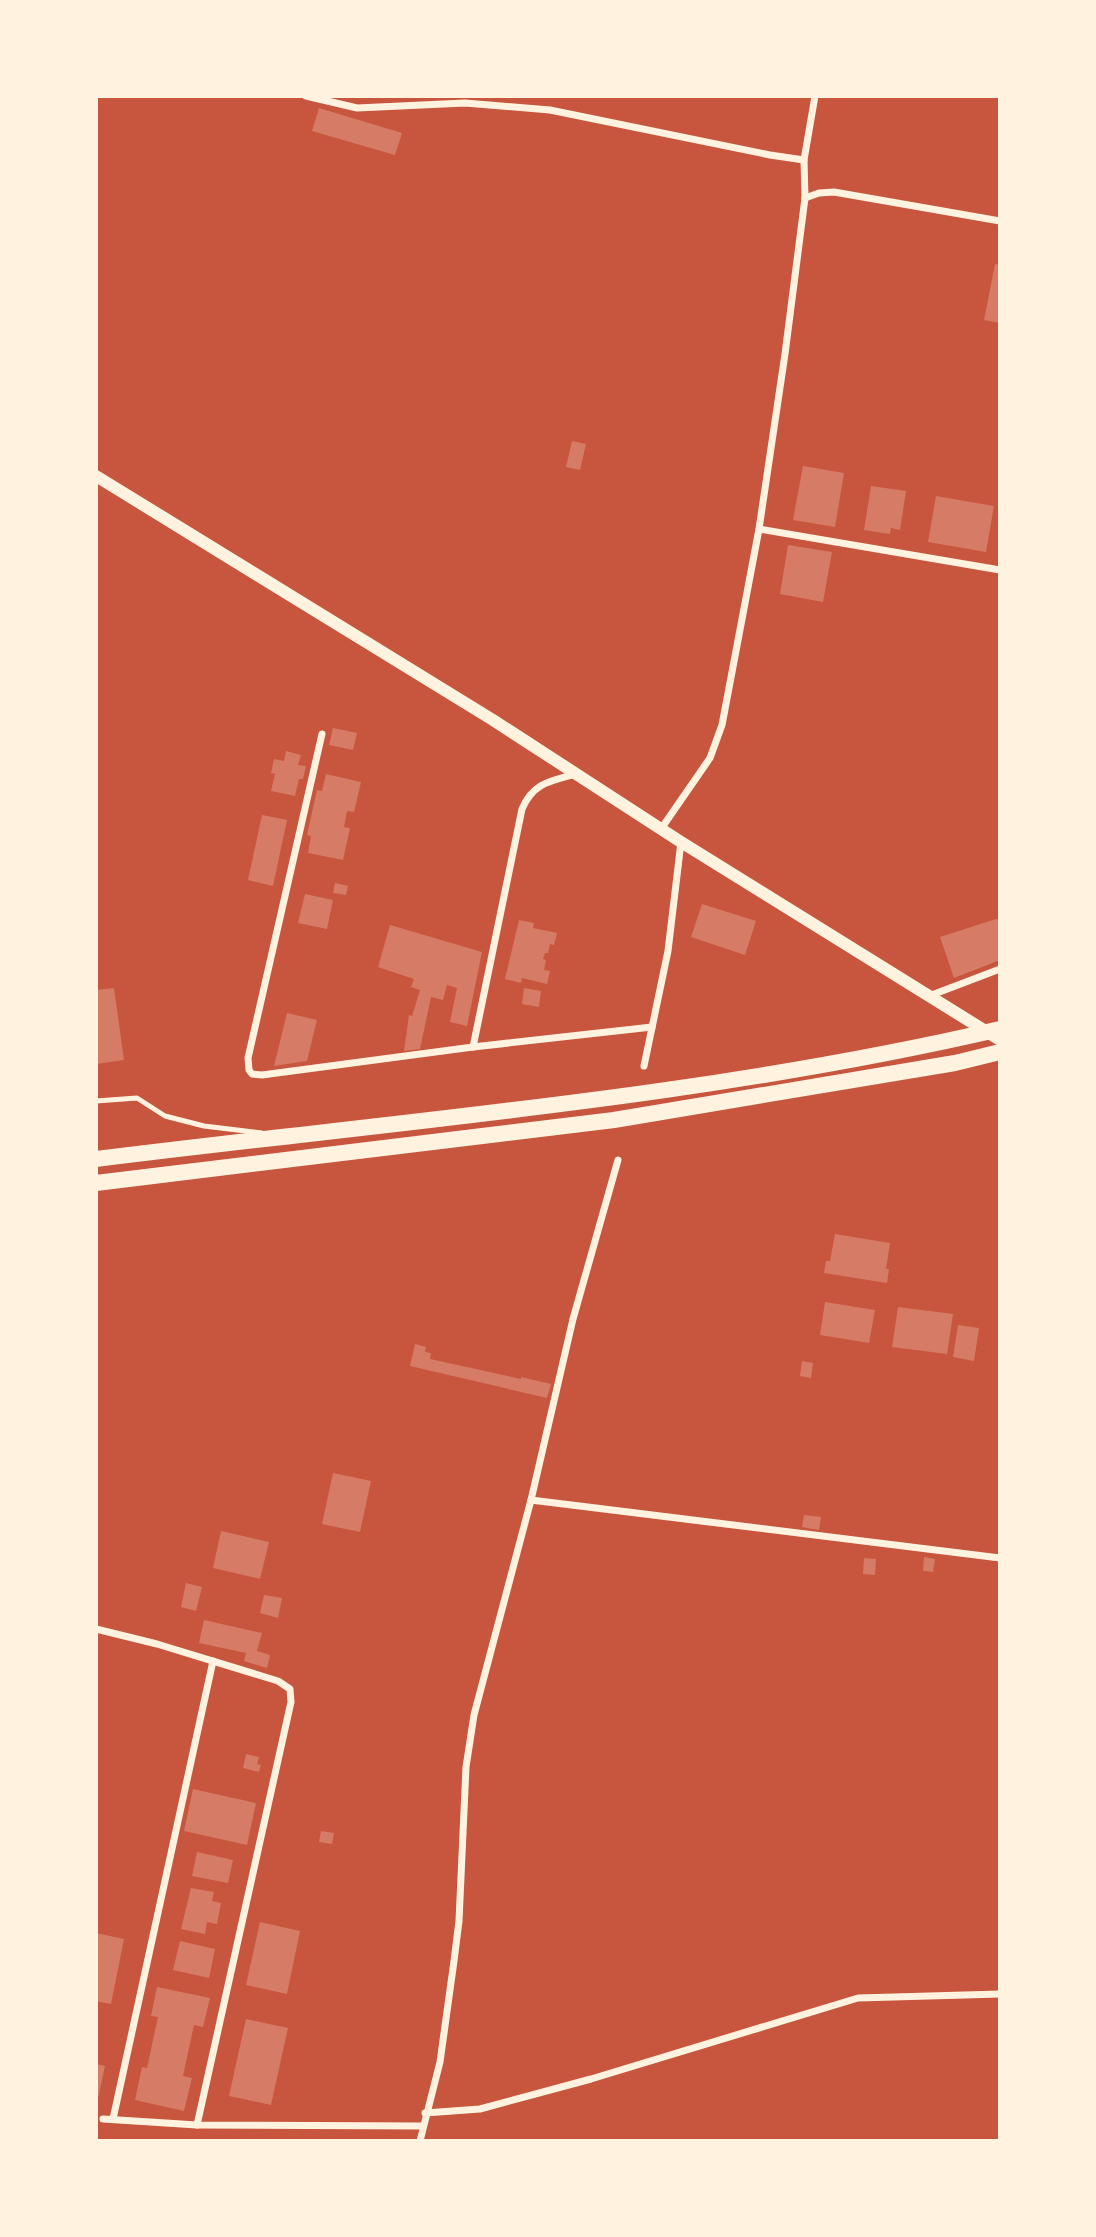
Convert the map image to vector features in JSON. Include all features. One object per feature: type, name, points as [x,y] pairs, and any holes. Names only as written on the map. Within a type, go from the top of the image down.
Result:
[{"type":"highway","points":[[96,1159],[684,1088],[922,1047],[1000,1029]]},
{"type":"highway","points":[[96,1183],[614,1119],[955,1063],[1000,1052]]},
{"type":"street","points":[[306,96],[357,108],[466,103],[550,110],[804,160]]},
{"type":"street","points":[[661,829],[710,758],[722,725],[760,529],[805,198],[804,160],[814,96]]},
{"type":"street","points":[[805,198],[818,193],[834,192],[1000,221]]},
{"type":"street","points":[[96,475],[493,720],[681,842],[1000,1040]]},
{"type":"street","points":[[760,529],[1000,570]]},
{"type":"street","points":[[322,734],[248,1058],[252,1074],[262,1075],[652,1027]]},
{"type":"street","points":[[473,1047],[522,809],[535,788],[577,774]]},
{"type":"street","points":[[644,1066],[668,951],[681,842]]},
{"type":"street","points":[[929,996],[1000,970]]},
{"type":"street","points":[[420,2141],[440,2062],[454,1961],[466,1767],[474,1716],[531,1500],[573,1319],[618,1160]]},
{"type":"street","points":[[531,1500],[1000,1558]]},
{"type":"street","points":[[96,1629],[278,1681],[290,1689],[291,1702],[197,2125]]},
{"type":"street","points":[[113,2119],[213,1661]]},
{"type":"street","points":[[425,2113],[480,2109],[591,2079],[858,1998],[1000,1994]]},
{"type":"street","points":[[103,2119],[197,2125],[422,2126]]},
{"type":"lane","points":[[96,1101],[137,1098],[165,1116],[204,1126],[283,1135]]},
{"type":"building","points":[[319,108],[402,133],[395,155],[312,131]]},
{"type":"building","points":[[995,264],[1000,265],[1000,323],[984,320]]},
{"type":"building","points":[[572,441],[586,444],[580,470],[566,467]]},
{"type":"building","points":[[803,466],[844,473],[835,527],[793,520]]},
{"type":"building","points":[[871,486],[906,491],[900,530],[891,528],[890,534],[864,530]]},
{"type":"building","points":[[936,496],[994,506],[986,552],[928,542]]},
{"type":"building","points":[[788,545],[832,552],[823,602],[780,594]]},
{"type":"building","points":[[333,728],[357,733],[353,750],[329,745]]},
{"type":"building","points":[[286,751],[301,755],[298,765],[306,766],[295,796],[271,791],[275,774],[271,773],[274,759],[284,761]]},
{"type":"building","points":[[326,774],[361,782],[354,812],[347,811],[344,827],[350,828],[343,860],[308,853],[311,836],[307,835],[317,790],[322,791]]},
{"type":"building","points":[[262,815],[287,820],[273,886],[248,880]]},
{"type":"building","points":[[335,883],[348,886],[346,895],[333,893]]},
{"type":"building","points":[[305,894],[333,900],[327,929],[298,923]]},
{"type":"building","points":[[702,904],[756,921],[745,955],[691,937]]},
{"type":"building","points":[[519,920],[534,923],[533,928],[557,933],[554,945],[550,944],[543,959],[546,960],[544,970],[550,971],[547,984],[522,978],[521,983],[505,979]]},
{"type":"building","points":[[1000,920],[1000,960],[954,978],[940,937]]},
{"type":"building","points":[[390,925],[482,952],[467,1026],[450,1022],[457,988],[447,985],[443,1000],[431,997],[420,1049],[404,1051],[409,1015],[412,1016],[420,990],[411,987],[414,979],[378,967]]},
{"type":"building","points":[[114,988],[124,1060],[96,1064],[96,990]]},
{"type":"building","points":[[524,988],[541,991],[539,1007],[522,1004]]},
{"type":"building","points":[[287,1013],[317,1020],[307,1061],[274,1066]]},
{"type":"building","points":[[835,1234],[890,1243],[887,1283],[824,1273],[826,1261],[830,1261]]},
{"type":"building","points":[[825,1302],[875,1310],[869,1343],[820,1335]]},
{"type":"building","points":[[898,1307],[953,1314],[947,1354],[892,1347]]},
{"type":"building","points":[[958,1325],[979,1328],[974,1361],[953,1357]]},
{"type":"building","points":[[415,1344],[426,1347],[425,1352],[431,1353],[430,1359],[551,1384],[547,1398],[410,1366]]},
{"type":"building","points":[[802,1361],[813,1363],[811,1378],[800,1376]]},
{"type":"building","points":[[333,1473],[371,1481],[360,1532],[322,1524]]},
{"type":"building","points":[[804,1515],[821,1517],[819,1530],[802,1527]]},
{"type":"building","points":[[221,1531],[269,1542],[260,1579],[213,1568]]},
{"type":"building","points":[[924,1557],[935,1559],[933,1572],[923,1571]]},
{"type":"building","points":[[864,1558],[876,1559],[875,1575],[863,1574]]},
{"type":"building","points":[[186,1583],[202,1587],[196,1611],[181,1607]]},
{"type":"building","points":[[264,1595],[282,1598],[278,1618],[260,1613]]},
{"type":"building","points":[[204,1620],[262,1633],[257,1651],[270,1655],[267,1668],[244,1661],[246,1653],[199,1643]]},
{"type":"building","points":[[246,1754],[259,1757],[259,1772],[243,1768]]},
{"type":"building","points":[[193,1789],[256,1803],[247,1845],[184,1831]]},
{"type":"building","points":[[321,1831],[334,1833],[332,1844],[319,1842]]},
{"type":"building","points":[[197,1852],[233,1860],[228,1883],[192,1876]]},
{"type":"building","points":[[191,1888],[214,1892],[212,1901],[221,1903],[217,1924],[207,1922],[205,1934],[181,1929]]},
{"type":"building","points":[[260,1922],[300,1931],[287,1994],[246,1985]]},
{"type":"building","points":[[96,1933],[124,1939],[111,2004],[96,2001]]},
{"type":"building","points":[[180,1941],[215,1949],[209,1978],[173,1970]]},
{"type":"building","points":[[157,1987],[210,1998],[203,2027],[194,2025],[183,2076],[192,2078],[184,2111],[135,2100],[142,2067],[147,2068],[158,2017],[151,2016]]},
{"type":"building","points":[[246,2019],[288,2028],[271,2105],[229,2096]]},
{"type":"building","points":[[96,2064],[105,2066],[97,2103],[96,2103]]}]
